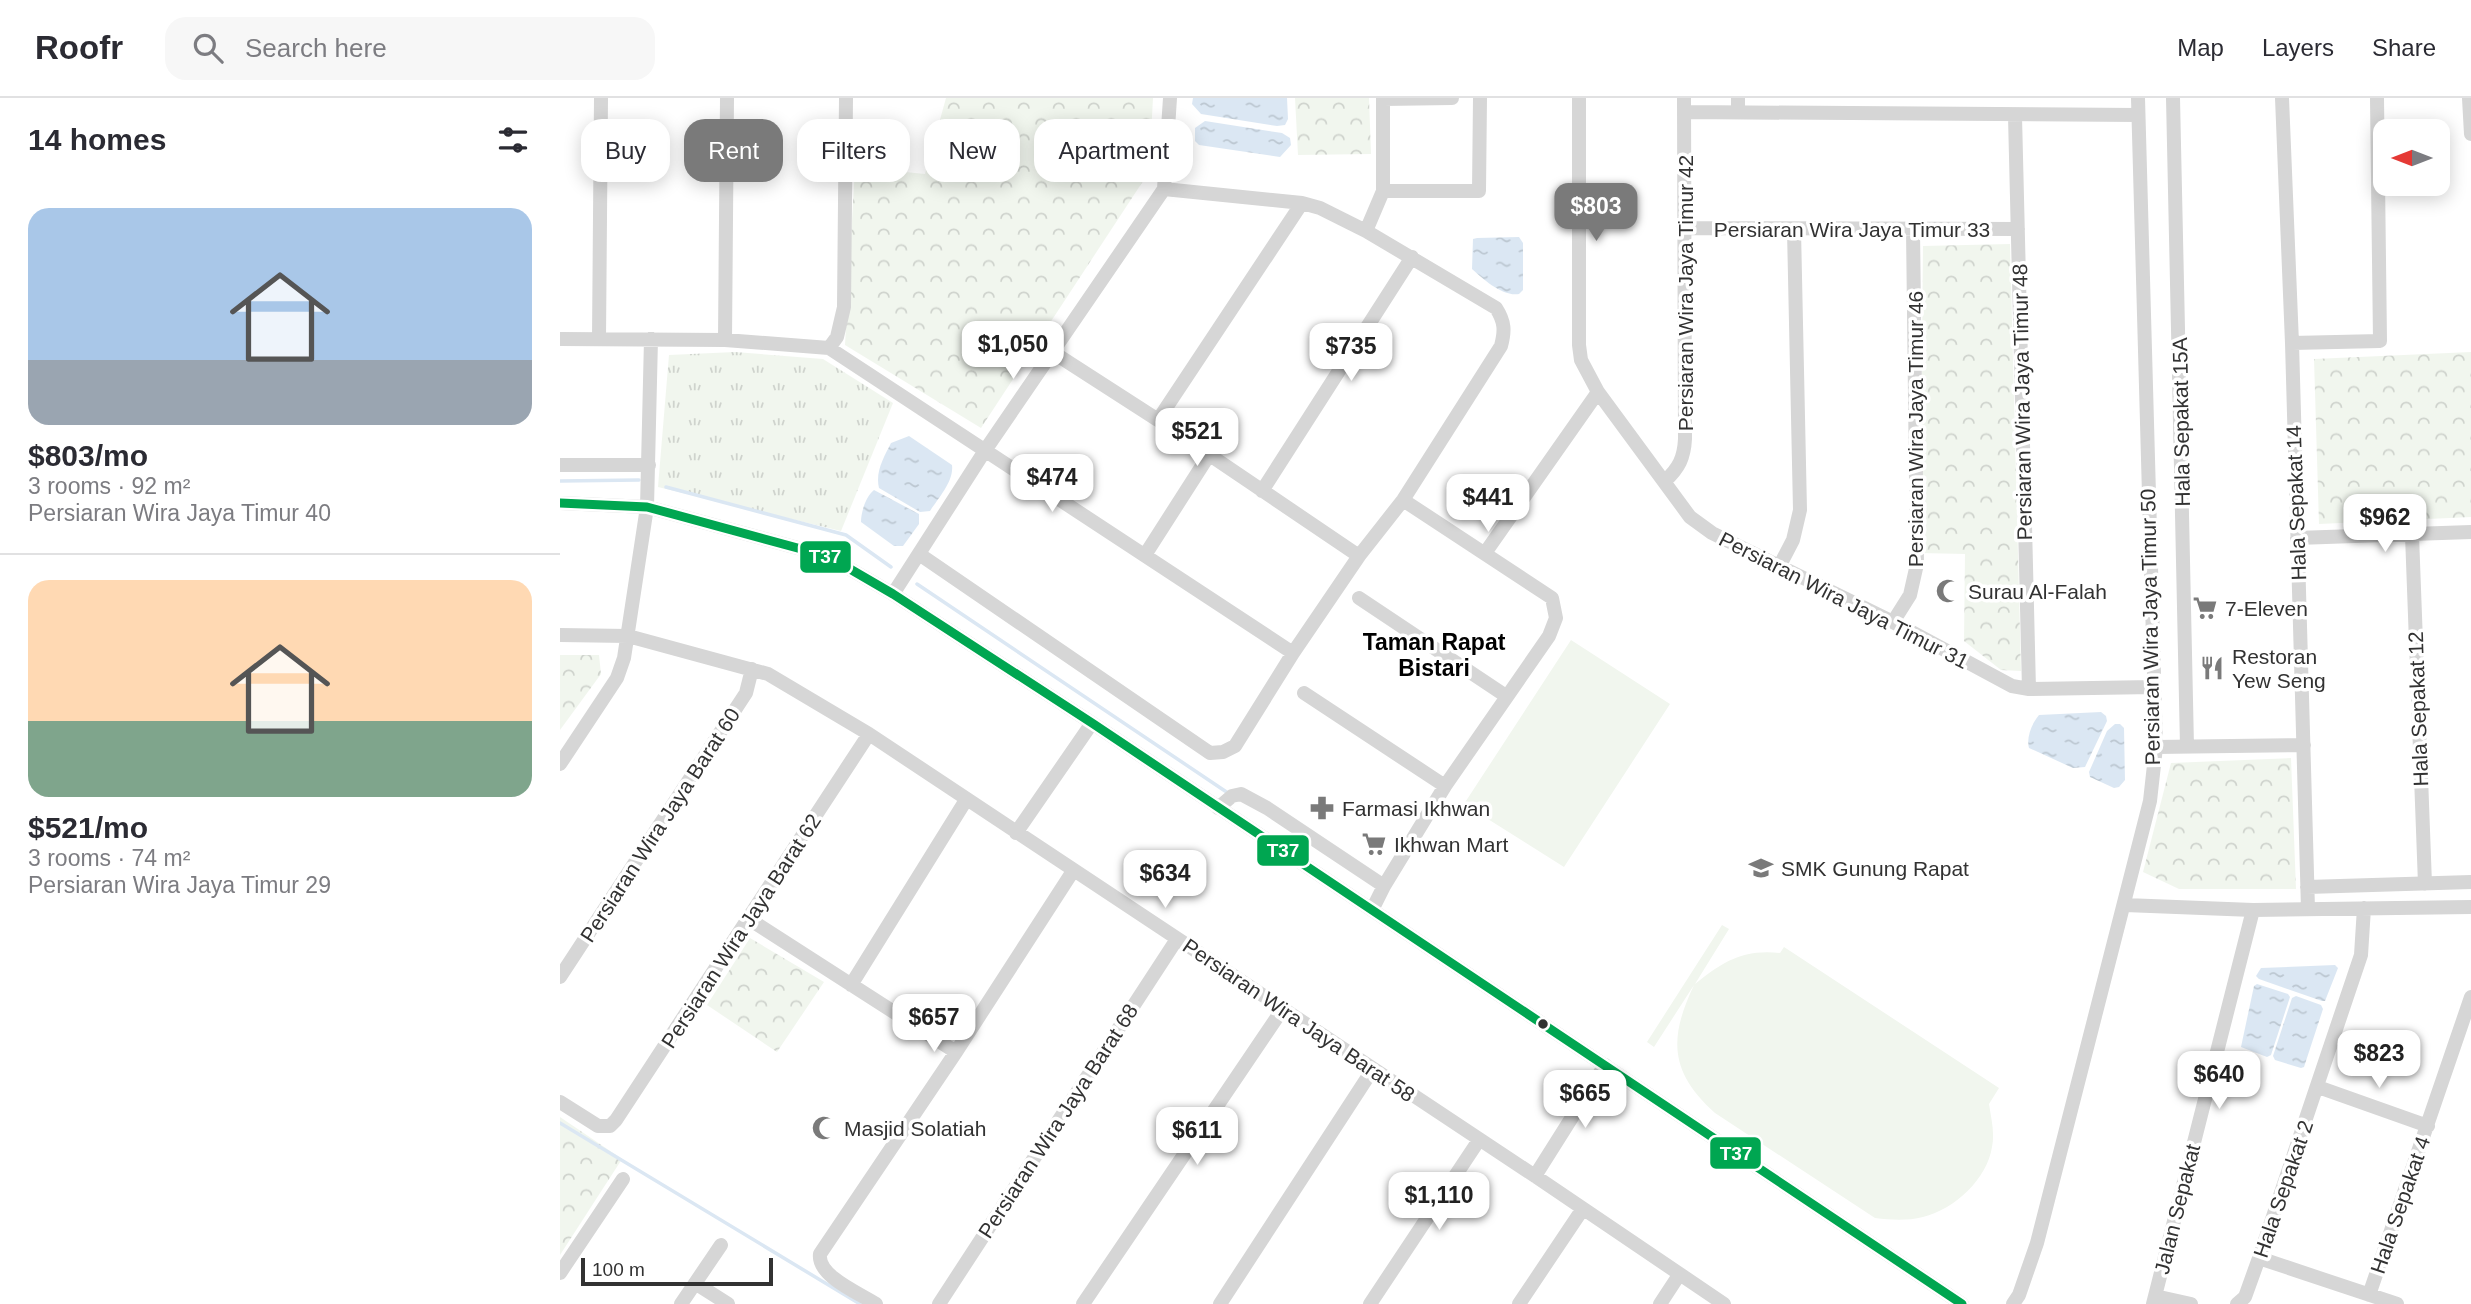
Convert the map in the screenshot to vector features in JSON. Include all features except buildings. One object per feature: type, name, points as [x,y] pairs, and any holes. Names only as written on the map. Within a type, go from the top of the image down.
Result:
[{"type":"street","points":[[599,338],[601,98]]},
{"type":"street","points":[[725,340],[727,98]]},
{"type":"street","points":[[829,348],[841,325],[844,307],[846,98]]},
{"type":"street","points":[[893,594],[986,449],[1164,189],[1170,98]]},
{"type":"street","points":[[1366,231],[1383,191],[1383,99],[1452,98]]},
{"type":"street","points":[[1383,191],[1479,191],[1480,98]]},
{"type":"street","name":"Persiaran Wira Jaya Timur 31","points":[[1579,98],[1578,345],[1581,360],[1598,392],[1690,517],[1700,526],[2012,685],[2029,689],[2153,687]]},
{"type":"street","name":"Persiaran Wira Jaya Timur 50","points":[[2013,1304],[2019,1295],[2037,1243],[2125,905],[2150,801],[2156,747],[2138,98]]},
{"type":"street","name":"Hala Sepakat 15A","points":[[2173,98],[2187,746]]},
{"type":"street","name":"Hala Sepakat 14","points":[[2282,98],[2292,343],[2308,909]]},
{"type":"street","points":[[2292,343],[2380,341],[2377,98]]},
{"type":"street","points":[[2469,98],[2471,134]]},
{"type":"street","points":[[1684,105],[2015,116],[2138,115]]},
{"type":"street","name":"Persiaran Wira Jaya Timur 42","points":[[1665,481],[1680,465],[1684,453],[1684,105]]},
{"type":"street","name":"Persiaran Wira Jaya Timur 48","points":[[2015,116],[2029,689]]},
{"type":"street","points":[[919,554],[1210,753],[1223,752],[1235,746],[1293,653],[1359,556],[1403,500],[1501,346],[1505,332],[1503,319],[1496,308],[1412,257],[1320,208],[1302,203],[1164,189]]},
{"type":"street","points":[[1158,420],[1302,203]]},
{"type":"street","name":"Persiaran Wira Jaya Timur 33","points":[[1686,228],[2018,229]]},
{"type":"street","name":"Persiaran Wira Jaya Timur 46","points":[[1893,622],[1910,595],[1917,564],[1913,229]]},
{"type":"street","points":[[1780,565],[1793,540],[1800,510],[1794,230]]},
{"type":"street","points":[[1262,491],[1412,257]]},
{"type":"street","points":[[560,339],[725,340],[829,348],[1293,653]]},
{"type":"street","points":[[560,764],[617,678],[624,658],[648,507],[651,339]]},
{"type":"street","points":[[1054,353],[1359,556]]},
{"type":"street","points":[[1485,553],[1598,392]]},
{"type":"street","points":[[1145,555],[1209,455]]},
{"type":"street","points":[[560,465],[649,466]]},
{"type":"street","points":[[1373,911],[1384,886],[1445,786],[1549,636],[1556,618],[1552,598],[1403,500]]},
{"type":"street","points":[[560,503],[648,507],[816,553],[838,562],[893,594],[1091,723],[1962,1304]]},
{"type":"street","points":[[2297,538],[2471,532]]},
{"type":"street","name":"Hala Sepakat 12","points":[[2412,535],[2425,884]]},
{"type":"street","points":[[1359,598],[1506,696]]},
{"type":"street","name":"Persiaran Wira Jaya Barat 58","points":[[560,635],[628,636],[768,674],[869,734],[1724,1304]]},
{"type":"street","name":"Persiaran Wira Jaya Barat 60","points":[[560,977],[746,693],[752,669]]},
{"type":"street","points":[[1304,693],[1445,786]]},
{"type":"street","points":[[1016,833],[1091,723]]},
{"type":"street","name":"Persiaran Wira Jaya Barat 62","points":[[560,1102],[598,1126],[610,1126],[869,734]]},
{"type":"street","points":[[2156,747],[2304,745]]},
{"type":"street","points":[[1217,808],[1232,796],[1241,794],[1267,808],[1384,886]]},
{"type":"street","points":[[851,985],[966,800]]},
{"type":"street","points":[[876,1304],[827,1274],[821,1266],[820,1254],[956,1052],[1073,871]]},
{"type":"street","points":[[2307,887],[2471,882]]},
{"type":"street","points":[[2125,905],[2253,910],[2471,906]]},
{"type":"street","name":"Hala Sepakat 2","points":[[2237,1304],[2245,1297],[2259,1258],[2361,955],[2364,908]]},
{"type":"street","name":"Jalan Sepakat","points":[[2154,1300],[2253,910]]},
{"type":"street","points":[[749,919],[956,1052]]},
{"type":"street","name":"Persiaran Wira Jaya Barat 68","points":[[939,1304],[1177,939]]},
{"type":"street","name":"Hala Sepakat 4","points":[[2369,1294],[2471,997]]},
{"type":"street","points":[[1083,1304],[1282,1010]]},
{"type":"street","points":[[1535,1176],[1605,1065]]},
{"type":"street","points":[[1220,1304],[1373,1069]]},
{"type":"street","points":[[2318,1087],[2428,1126]]},
{"type":"street","points":[[1370,1304],[1479,1140]]},
{"type":"street","points":[[560,1273],[623,1179]]},
{"type":"street","points":[[1519,1304],[1582,1210]]},
{"type":"street","points":[[681,1304],[720,1245]]},
{"type":"street","points":[[2259,1258],[2397,1304]]},
{"type":"street","points":[[1660,1304],[1679,1275]]},
{"type":"street","points":[[695,1283],[728,1304]]},
{"type":"street","points":[[2154,1300],[2191,1304]]},
{"type":"green space","points":[[946,98],[1153,98],[1152,119],[1034,119],[1034,182],[1142,182],[981,428],[845,345],[854,182],[910,182],[910,172],[924,174],[924,182],[1020,182],[1020,119],[940,119]]},
{"type":"green space","points":[[1295,98],[1369,98],[1371,154],[1298,155]]},
{"type":"green space","points":[[2010,244],[2021,671],[2001,670],[1964,641],[1965,554],[1920,553],[1923,246]]},
{"type":"green space","points":[[735,352],[823,359],[893,403],[841,531],[658,487],[669,355]]},
{"type":"green space","points":[[2471,352],[2471,517],[2319,524],[2314,359]]},
{"type":"green space","points":[[1571,640],[1670,704],[1564,867],[1464,804]]},
{"type":"green space","points":[[560,655],[599,655],[601,674],[560,730]]},
{"type":"green space","points":[[2291,758],[2296,889],[2179,889],[2143,872],[2171,763]]},
{"type":"green space","points":[[1722,925],[1729,929],[1695,984],[1724,963],[1755,953],[1780,953],[1784,947],[1999,1088],[1989,1104],[1993,1136],[1989,1159],[1976,1181],[1958,1200],[1923,1217],[1899,1220],[1875,1218],[1715,1113],[1689,1083],[1678,1053],[1680,1021],[1694,985],[1654,1047],[1647,1042]]},
{"type":"green space","points":[[750,938],[824,982],[777,1052],[707,1005]]},
{"type":"green space","points":[[560,1117],[622,1159],[560,1255]]},
{"type":"water","points":[[1193,98],[1287,98],[1288,119],[1285,125],[1277,126],[1201,114],[1192,104]]},
{"type":"water","points":[[1205,121],[1282,133],[1290,138],[1291,145],[1280,157],[1199,145],[1195,141],[1195,128]]},
{"type":"water","points":[[1519,237],[1523,243],[1523,290],[1519,294],[1506,293],[1472,269],[1473,239]]},
{"type":"water","points":[[909,436],[952,465],[948,483],[930,511],[920,512],[879,488],[879,470],[891,443]]},
{"type":"water","points":[[874,490],[919,514],[919,524],[903,546],[894,546],[861,522],[864,504]]},
{"type":"water","points":[[2101,712],[2107,721],[2085,767],[2073,768],[2029,748],[2030,731],[2039,715]]},
{"type":"water","points":[[2115,724],[2124,728],[2125,780],[2119,787],[2114,788],[2090,777],[2089,772],[2107,731]]},
{"type":"water","points":[[2335,965],[2338,968],[2325,1001],[2256,976],[2261,968]]},
{"type":"water","points":[[2257,984],[2290,997],[2271,1055],[2267,1057],[2241,1047],[2254,986]]},
{"type":"water","points":[[2296,996],[2321,1005],[2323,1009],[2304,1067],[2301,1068],[2275,1060],[2273,1056],[2292,998]]},
{"type":"waterway","points":[[560,481],[639,480]]},
{"type":"waterway","points":[[666,487],[846,535],[891,567]]},
{"type":"waterway","points":[[917,584],[1228,793]]},
{"type":"waterway","points":[[560,1123],[860,1304]]},
{"type":"transit line","name":"T37","points":[[560,503],[647,507],[816,553],[838,562],[893,594],[1092,723],[1962,1304]]},
{"type":"place","name":"Surau Al-Falah","points":[[1948,591]]},
{"type":"place","name":"7-Eleven","points":[[2205,608]]},
{"type":"place","name":"Restoran Yew Seng","points":[[2212,668]]},
{"type":"place","name":"Farmasi Ikhwan","points":[[1322,808]]},
{"type":"place","name":"Ikhwan Mart","points":[[1374,844]]},
{"type":"place","name":"SMK Gunung Rapat","points":[[1761,868]]},
{"type":"place","name":"Masjid Solatiah","points":[[824,1128]]},
{"type":"district","name":"Taman Rapat Bistari","points":[[1434,655]]}]
